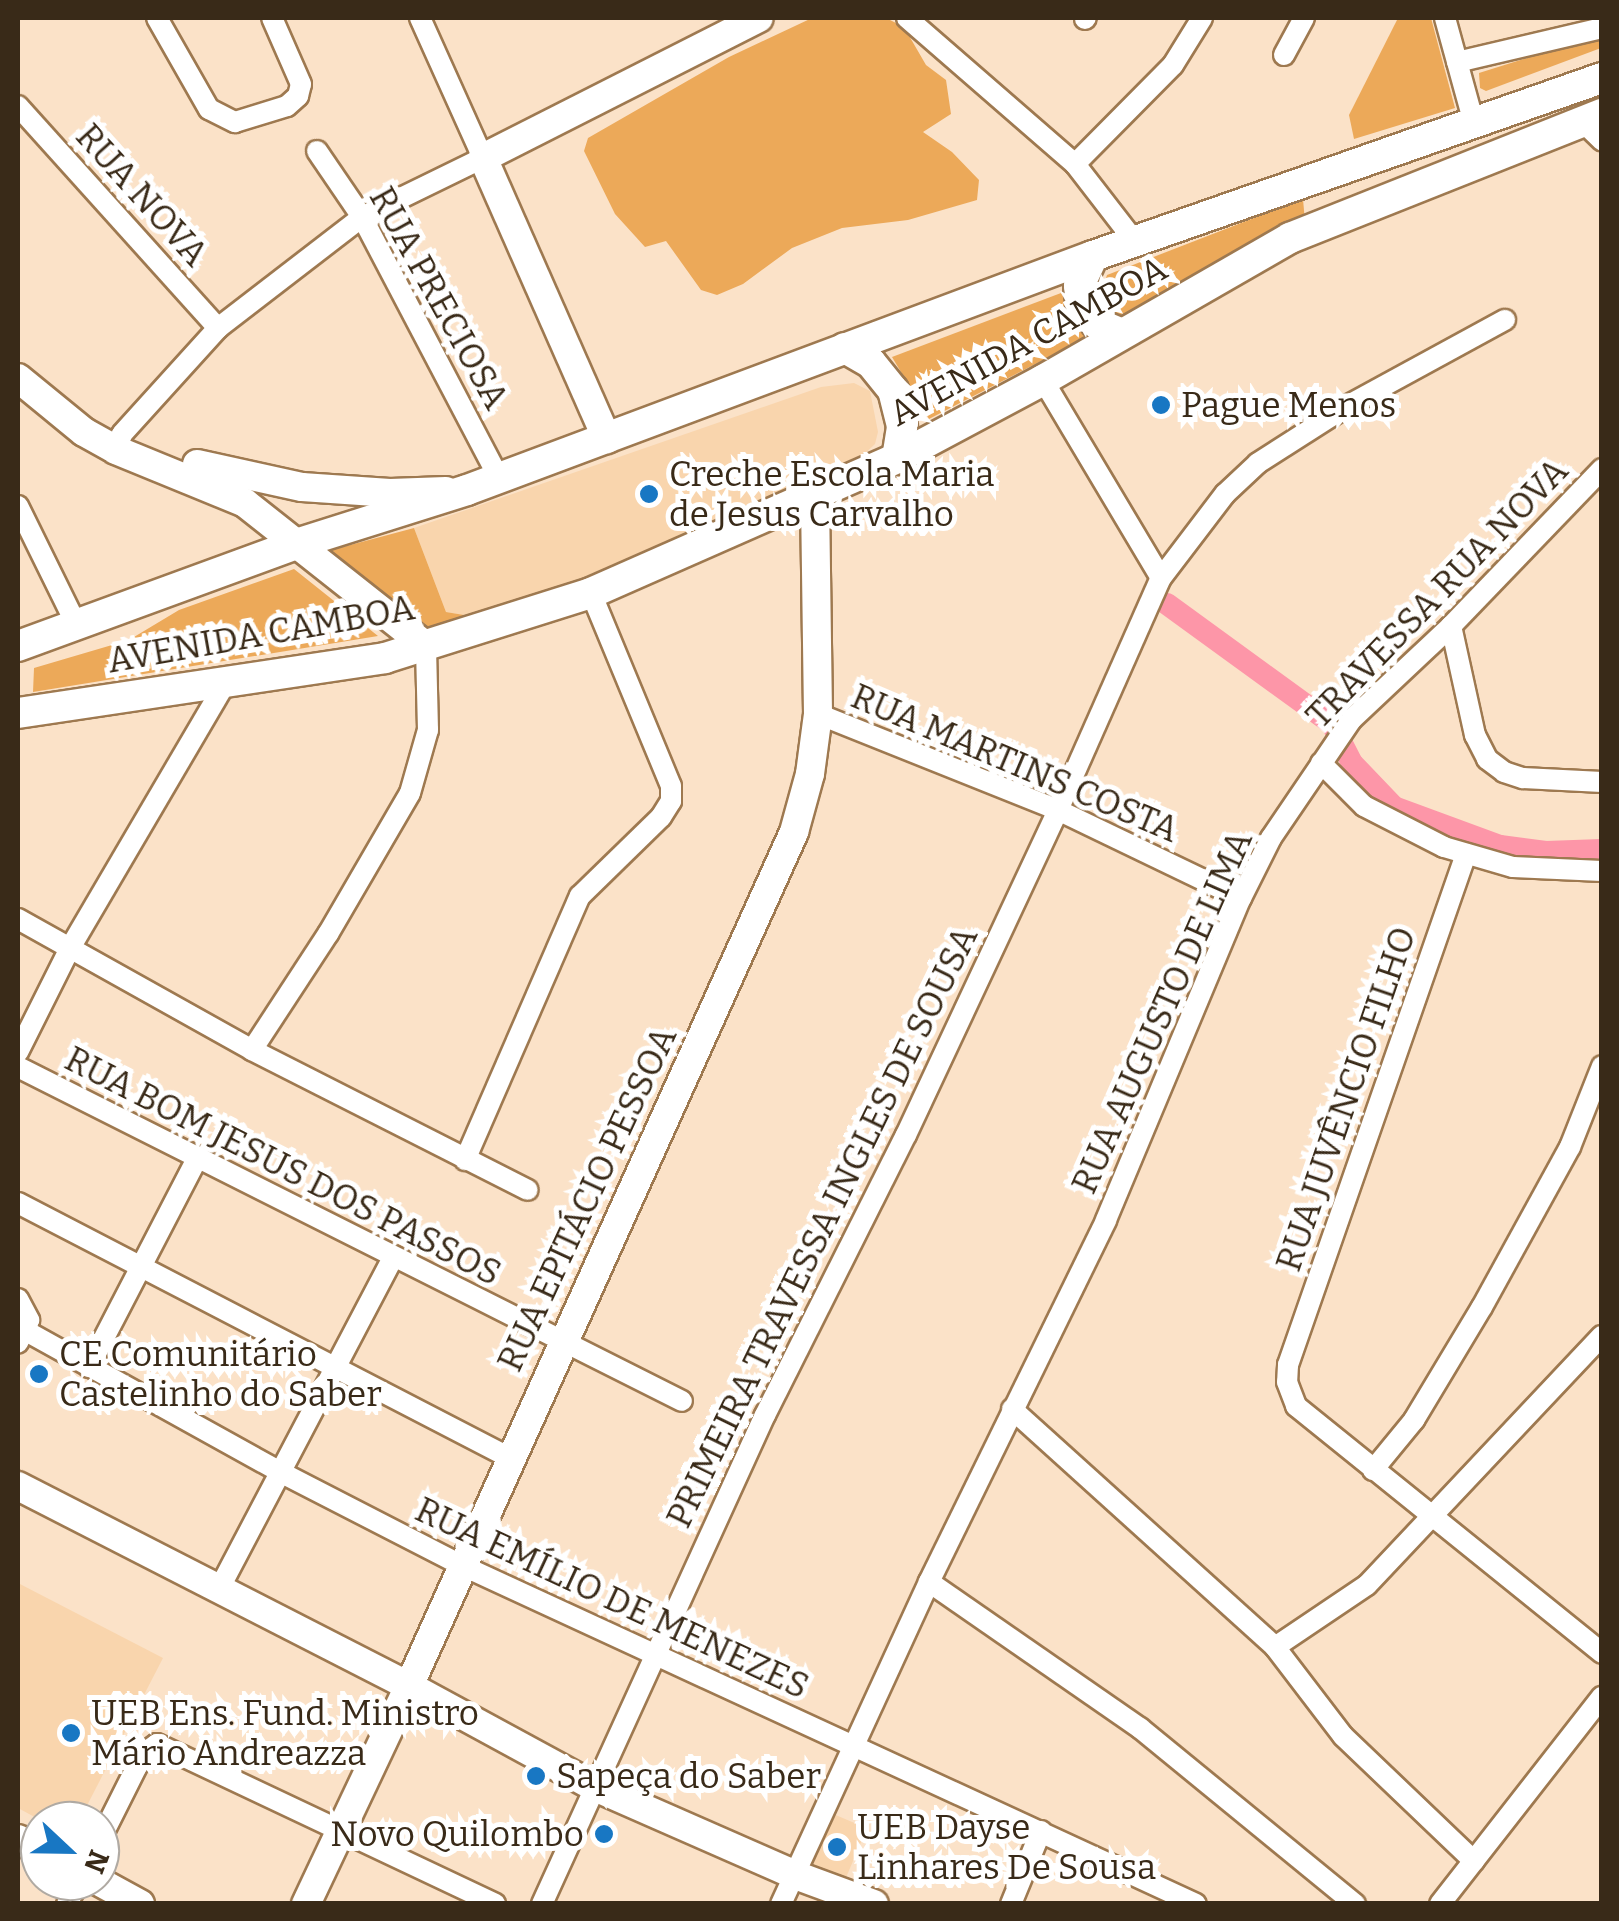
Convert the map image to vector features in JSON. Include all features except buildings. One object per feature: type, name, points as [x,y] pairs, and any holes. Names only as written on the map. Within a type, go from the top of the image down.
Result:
[{"type":"main road","name":"AVENIDA CAMBOA","points":[[18,646],[296,544],[467,490],[1092,256],[1602,78]]},
{"type":"main road","name":"AVENIDA CAMBOA","points":[[22,710],[385,658],[590,593],[814,498],[897,458],[1290,238],[1595,125]]},
{"type":"main road","points":[[1092,256],[1079,286],[1080,303],[1096,324],[1120,333]]},
{"type":"main road","points":[[845,348],[871,364],[893,390],[902,427],[897,458]]},
{"type":"main road","points":[[18,660],[104,629],[140,604]]},
{"type":"street","points":[[158,18],[209,109],[220,118],[250,121],[288,106],[300,84],[272,18]]},
{"type":"street","points":[[420,18],[607,439]]},
{"type":"street","points":[[119,442],[218,328],[362,217],[759,18]]},
{"type":"street","points":[[906,18],[1075,164],[1136,243]]},
{"type":"street","points":[[1075,164],[1173,65],[1202,18]]},
{"type":"street","points":[[1284,55],[1302,18]]},
{"type":"street","points":[[1445,18],[1474,123]]},
{"type":"street","points":[[1457,62],[1602,28]]},
{"type":"street","name":"RUA NOVA","points":[[18,106],[218,328]]},
{"type":"street","name":"RUA PRECIOSA","points":[[317,151],[362,217],[500,478]]},
{"type":"street","name":"PRIMEIRA TRAVESSA INGLES DE SOUSA","points":[[542,1904],[765,1415],[906,1135],[1058,810],[1161,578],[1199,524],[1258,463],[1347,406],[1505,320]]},
{"type":"street","points":[[18,356],[119,442],[234,497],[426,646],[428,730],[410,792],[328,934],[252,1050]]},
{"type":"street","points":[[18,378],[84,432],[194,464],[302,487],[390,493],[467,490]]},
{"type":"street","points":[[1042,380],[1161,578]]},
{"type":"street","name":"TRAVESSA RUA NOVA","points":[[1321,763],[1340,735],[1602,468]]},
{"type":"street","name":"RUA EPITÁCIO PESSOA","points":[[306,1904],[409,1686],[794,832],[810,774],[818,714],[814,498]]},
{"type":"street","points":[[18,506],[77,626]]},
{"type":"street","points":[[466,1160],[580,896],[661,817],[671,801],[671,786],[590,593]]},
{"type":"street","points":[[1451,626],[1475,735],[1488,760],[1504,772],[1523,778],[1602,782]]},
{"type":"street","points":[[18,1052],[70,948],[228,678]]},
{"type":"street","name":"RUA MARTINS COSTA","points":[[818,714],[1058,810],[1241,898]]},
{"type":"street","points":[[1321,763],[1364,806],[1395,826],[1466,854],[1513,868],[1602,871]]},
{"type":"street","name":"RUA AUGUSTO DE LIMA","points":[[781,1904],[851,1746],[1106,1220],[1241,898],[1272,838],[1321,763]]},
{"type":"street","name":"RUA JUVÊNCIO FILHO","points":[[1373,1470],[1296,1406],[1290,1395],[1288,1365],[1466,854]]},
{"type":"street","points":[[18,918],[252,1050],[528,1190]]},
{"type":"street","points":[[1602,1066],[1570,1147],[1482,1306],[1414,1420],[1373,1470],[1602,1653]]},
{"type":"street","name":"RUA BOM JESUS DOS PASSOS","points":[[18,1067],[682,1401]]},
{"type":"street","points":[[89,1368],[145,1266],[198,1156]]},
{"type":"street","points":[[18,1203],[510,1458]]},
{"type":"street","points":[[218,1591],[392,1258]]},
{"type":"street","points":[[18,1299],[28,1312],[22,1337]]},
{"type":"street","points":[[1275,1647],[1356,1596],[1430,1516],[1465,1486],[1602,1336]]},
{"type":"street","name":"RUA EMÍLIO DE MENEZES","points":[[22,1337],[89,1368],[461,1566],[1041,1831],[1184,1901]]},
{"type":"street","points":[[1012,1410],[1275,1647],[1344,1736],[1474,1861]]},
{"type":"street","points":[[18,1486],[409,1686],[595,1787],[795,1875],[874,1904]]},
{"type":"street","points":[[929,1582],[1140,1728],[1355,1904]]},
{"type":"street","points":[[1440,1904],[1602,1697]]},
{"type":"street","points":[[120,1801],[143,1754],[157,1744],[495,1904]]},
{"type":"street","points":[[1011,1904],[1041,1831]]},
{"type":"shaded area","points":[[812,18],[886,18],[904,27],[926,65],[946,80],[951,114],[923,132],[952,152],[979,180],[977,200],[908,220],[842,228],[792,248],[743,284],[717,295],[701,290],[666,241],[645,247],[615,214],[584,151],[588,138],[729,57]]},
{"type":"shaded area","points":[[1398,18],[1431,18],[1455,108],[1354,139],[1349,115]]},
{"type":"shaded area","points":[[1601,35],[1601,48],[1486,91],[1480,88],[1479,73]]},
{"type":"shaded area","points":[[1303,199],[1305,222],[1120,318],[1106,307],[1102,290],[1107,275]]},
{"type":"shaded area","points":[[1061,293],[1086,338],[929,419],[892,357]]},
{"type":"shaded area","name":"Creche Escola Maria de Jesus Carvalho","points":[[854,383],[870,391],[878,432],[875,444],[859,459],[689,538],[476,617],[446,612],[414,528],[821,387]]},
{"type":"shaded area","points":[[414,528],[446,612],[476,617],[439,629],[421,626],[324,552]]},
{"type":"shaded area","points":[[294,569],[378,636],[33,692],[34,668],[129,640],[179,610]]},
{"type":"shaded area","name":"UEB Ens. Fund. Ministro Mário Andreazza","points":[[18,1583],[163,1658],[89,1801],[20,1801],[18,1808]]},
{"type":"shaded area","name":"UEB Dayse Linhares De Sousa","points":[[831,1813],[867,1828],[844,1882],[808,1866]]},
{"type":"waterway","points":[[1167,604],[1332,724],[1352,763],[1394,807],[1500,846],[1546,852],[1602,850]]},
{"type":"place","name":"Pague Menos","points":[[1161,405]]},
{"type":"place","name":"Creche Escola Maria de Jesus Carvalho","points":[[649,494]]},
{"type":"place","name":"CE Comunitário Castelinho do Saber","points":[[39,1374]]},
{"type":"place","name":"UEB Ens. Fund. Ministro Mário Andreazza","points":[[71,1733]]},
{"type":"place","name":"Sapeça do Saber","points":[[536,1776]]},
{"type":"place","name":"Novo Quilombo","points":[[604,1834]]},
{"type":"place","name":"UEB Dayse Linhares De Sousa","points":[[837,1847]]}]
